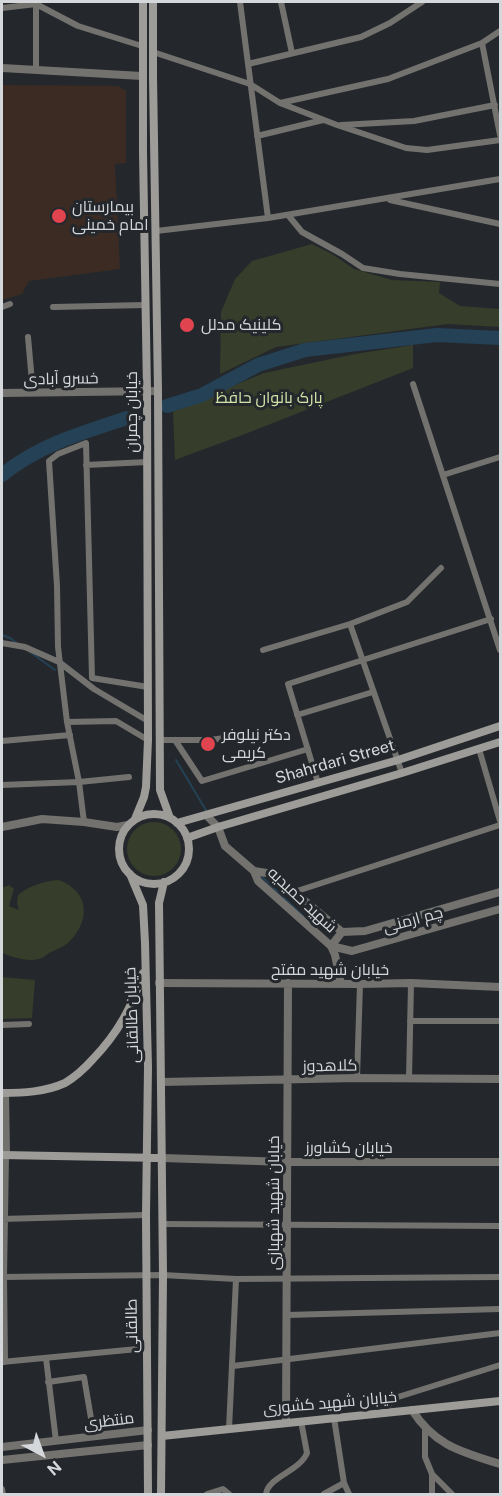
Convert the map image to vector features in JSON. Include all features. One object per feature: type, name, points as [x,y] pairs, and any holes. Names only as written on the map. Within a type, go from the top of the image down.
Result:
[{"type":"main road","name":"خیابان چمران","points":[[131,822],[144,797],[148,740],[147,391],[142,2]]},
{"type":"main road","name":"خیابان چمران","points":[[153,2],[160,790],[173,820]]},
{"type":"main road","points":[[143,152],[155,152]]},
{"type":"main road","name":"Shahrdari Street","points":[[173,820],[206,815],[318,783],[398,760],[501,726]]},
{"type":"main road","name":"Shahrdari Street","points":[[187,838],[501,742]]},
{"type":"main road","points":[[152,814],[161,814],[173,820],[187,838],[188,856],[179,872],[164,882],[155,883],[146,882],[130,874],[120,859],[119,850],[123,833],[131,822],[143,815],[152,814]]},
{"type":"main road","name":"خیابان طالقانی","points":[[130,874],[143,905],[144,921],[148,1067],[147,1157]]},
{"type":"main road","name":"خیابان طالقانی","points":[[162,1158],[159,903],[164,882]]},
{"type":"main road","points":[[144,921],[153,916],[159,921]]},
{"type":"main road","points":[[3,1093],[36,1092],[64,1083],[83,1070],[104,1048],[124,1020],[145,967]]},
{"type":"main road","points":[[4,1155],[162,1158]]},
{"type":"main road","name":"طالقانی","points":[[147,1157],[148,1494]]},
{"type":"main road","name":"طالقانی","points":[[161,1494],[162,1158]]},
{"type":"main road","name":"خیابان شهید کشوری","points":[[162,1436],[501,1401]]},
{"type":"street","points":[[240,2],[268,218]]},
{"type":"street","points":[[281,2],[292,53]]},
{"type":"street","points":[[248,64],[361,37],[390,23],[422,2]]},
{"type":"street","points":[[2,9],[36,3],[78,26],[142,46]]},
{"type":"street","points":[[36,3],[36,70]]},
{"type":"street","points":[[280,103],[388,79],[482,43],[501,31]]},
{"type":"street","points":[[482,43],[501,135]]},
{"type":"street","points":[[153,52],[250,84],[280,103],[406,148],[427,150],[501,140]]},
{"type":"street","points":[[2,69],[142,76]]},
{"type":"street","points":[[337,125],[414,121],[495,105]]},
{"type":"street","points":[[257,136],[323,120]]},
{"type":"street","points":[[156,231],[288,215],[501,179]]},
{"type":"street","points":[[385,199],[501,224]]},
{"type":"street","points":[[288,215],[302,232],[363,268],[399,274],[501,284]]},
{"type":"street","points":[[2,307],[10,304]]},
{"type":"street","points":[[53,308],[145,305]]},
{"type":"street","points":[[28,337],[33,393]]},
{"type":"street","points":[[413,384],[501,650]]},
{"type":"street","name":"خسرو آبادی","points":[[2,393],[158,391]]},
{"type":"street","points":[[84,822],[80,782],[67,722],[59,662],[49,461],[58,454],[86,443],[92,678],[148,687]]},
{"type":"street","points":[[443,475],[501,457]]},
{"type":"street","points":[[86,465],[147,462]]},
{"type":"street","points":[[263,650],[350,624],[407,602],[441,568]]},
{"type":"street","points":[[318,783],[288,684],[491,619]]},
{"type":"street","points":[[350,624],[402,773]]},
{"type":"street","points":[[2,643],[25,647],[59,662],[94,689],[148,721]]},
{"type":"street","points":[[297,715],[373,692]]},
{"type":"street","points":[[67,722],[116,721],[148,740]]},
{"type":"street","points":[[160,740],[211,740],[250,734]]},
{"type":"street","points":[[2,741],[70,735]]},
{"type":"street","points":[[175,740],[202,781],[308,749]]},
{"type":"street","points":[[479,749],[501,821]]},
{"type":"street","points":[[2,785],[80,782],[129,777]]},
{"type":"street","name":"شهید حمیدیه","points":[[206,815],[218,827],[225,846],[254,871],[258,881],[331,946],[341,984]]},
{"type":"street","points":[[2,827],[42,819],[117,827],[131,822]]},
{"type":"street","points":[[294,892],[501,825]]},
{"type":"street","name":"شهید حمیدیه","points":[[254,871],[273,874],[342,932]]},
{"type":"street","name":"چم ارمنی","points":[[342,932],[365,932],[501,892]]},
{"type":"street","name":"چم ارمنی","points":[[331,946],[352,951],[501,909]]},
{"type":"street","points":[[331,946],[342,932]]},
{"type":"street","name":"خیابان شهید مفتح","points":[[159,983],[411,983],[501,987]]},
{"type":"street","name":"خیابان شهید شهبازی","points":[[286,1422],[288,983]]},
{"type":"street","points":[[410,1079],[411,983]]},
{"type":"street","points":[[357,1078],[360,984]]},
{"type":"street","points":[[410,1021],[501,1021]]},
{"type":"street","points":[[2,1025],[29,1024]]},
{"type":"street","name":"کلاهدوز","points":[[161,1082],[357,1078],[501,1079]]},
{"type":"street","points":[[3,1093],[3,1362],[148,1348]]},
{"type":"street","name":"خیابان کشاورز","points":[[162,1158],[287,1162],[501,1162]]},
{"type":"street","points":[[3,1219],[147,1215]]},
{"type":"street","points":[[162,1224],[501,1226]]},
{"type":"street","points":[[3,1277],[163,1275],[236,1279],[501,1277]]},
{"type":"street","points":[[229,1429],[236,1279]]},
{"type":"street","points":[[286,1315],[501,1309]]},
{"type":"street","points":[[233,1366],[501,1333]]},
{"type":"street","points":[[46,1358],[56,1441]]},
{"type":"street","points":[[388,1413],[388,1405],[398,1397],[501,1365]]},
{"type":"street","points":[[48,1382],[84,1377],[94,1436]]},
{"type":"street","points":[[412,1410],[425,1429],[438,1439],[501,1464]]},
{"type":"street","points":[[334,1418],[344,1483],[349,1494]]},
{"type":"street","points":[[266,1494],[270,1484],[294,1468],[306,1456],[302,1421]]},
{"type":"street","points":[[425,1429],[425,1457],[432,1474],[432,1494]]},
{"type":"street","name":"منتظری","points":[[2,1447],[148,1430]]},
{"type":"street","name":"منتظری","points":[[2,1460],[148,1444]]},
{"type":"street","points":[[432,1474],[452,1494]]},
{"type":"street","points":[[324,1494],[344,1483]]},
{"type":"street","points":[[2,1489],[3,1494]]},
{"type":"street","points":[[207,1494],[223,1489],[229,1494]]},
{"type":"shaded area","name":"بیمارستان امام خمینی","points":[[2,85],[118,86],[126,91],[126,163],[115,164],[120,269],[29,281],[22,294],[2,300]]},
{"type":"green space","points":[[312,244],[354,269],[392,280],[440,282],[439,293],[460,306],[500,309],[500,327],[448,324],[276,347],[220,374],[221,312],[235,279],[252,261]]},
{"type":"green space","name":"پارک بانوان حافظ","points":[[413,345],[413,368],[175,460],[173,411],[264,373],[355,354]]},
{"type":"green space","points":[[149,822],[159,822],[169,826],[177,834],[181,849],[177,864],[169,872],[159,876],[149,876],[139,872],[131,864],[127,854],[127,844],[131,834],[139,826]]},
{"type":"green space","points":[[59,880],[69,885],[82,899],[83,917],[81,926],[75,934],[66,944],[39,959],[24,959],[2,953],[2,888],[9,885],[14,889],[9,906],[19,910],[18,895],[37,884]]},
{"type":"green space","points":[[2,977],[35,980],[32,1018],[2,1019]]},
{"type":"waterway","points":[[167,406],[202,395],[258,365],[305,350],[437,335],[500,338]]},
{"type":"waterway","points":[[2,475],[46,448],[127,418]]},
{"type":"waterway","points":[[2,635],[18,644]]},
{"type":"waterway","points":[[30,652],[55,670]]},
{"type":"waterway","points":[[176,760],[207,812]]},
{"type":"waterway","points":[[259,874],[303,916]]},
{"type":"place","name":"بیمارستان امام خمینی","points":[[59,216]]},
{"type":"place","name":"کلینیک مدلل","points":[[187,325]]},
{"type":"place","name":"دکتر نیلوفر کریمی","points":[[208,744]]}]
